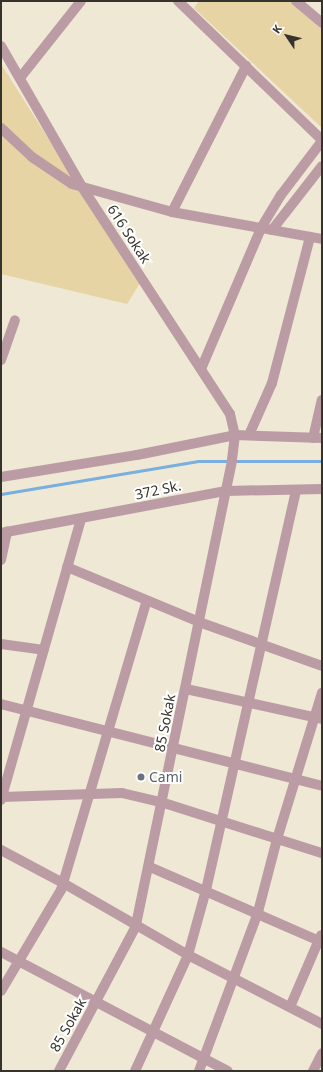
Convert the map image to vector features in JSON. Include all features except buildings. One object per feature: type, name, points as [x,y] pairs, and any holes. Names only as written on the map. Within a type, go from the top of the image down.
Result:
[{"type":"street","points":[[20,78],[81,1]]},
{"type":"street","points":[[296,1],[322,23]]},
{"type":"street","points":[[185,4],[322,141],[281,195],[261,228],[201,369]]},
{"type":"street","name":"616 Sokak","points":[[1,46],[82,187],[230,414],[235,435]]},
{"type":"street","points":[[172,212],[246,66]]},
{"type":"street","points":[[1,128],[32,157],[72,184],[172,212],[322,240]]},
{"type":"street","points":[[272,230],[322,166]]},
{"type":"street","points":[[249,435],[272,383],[310,237]]},
{"type":"street","points":[[1,360],[15,320]]},
{"type":"street","points":[[1,477],[137,455],[235,435],[318,438],[322,400]]},
{"type":"street","name":"85 Sokak","points":[[59,1071],[136,926],[164,803],[226,491],[235,435]]},
{"type":"street","name":"372 Sk.","points":[[4,533],[226,491],[322,489]]},
{"type":"street","points":[[134,1071],[154,1032],[188,956],[206,890],[220,821],[235,763],[296,490]]},
{"type":"street","points":[[81,519],[1,798],[122,792],[164,803],[322,853]]},
{"type":"street","points":[[1,560],[4,533]]},
{"type":"street","points":[[67,567],[199,622],[262,642],[322,666]]},
{"type":"street","points":[[1,991],[20,961],[63,883],[147,600]]},
{"type":"street","points":[[1,644],[44,650]]},
{"type":"street","points":[[186,689],[318,719]]},
{"type":"street","points":[[199,1071],[258,912],[277,839],[296,779],[318,719],[322,693]]},
{"type":"street","points":[[1,704],[322,786]]},
{"type":"street","points":[[1,850],[63,883],[188,956],[322,1024]]},
{"type":"street","points":[[150,867],[321,939],[290,1007]]},
{"type":"street","points":[[1,952],[228,1071]]},
{"type":"street","points":[[313,1071],[322,1053]]},
{"type":"shaded area","points":[[199,1],[290,1],[322,30],[321,127],[194,8]]},
{"type":"shaded area","points":[[1,64],[140,283],[127,304],[1,274]]},
{"type":"waterway","points":[[1,494],[198,461],[322,461]]},
{"type":"place","name":"Cami","points":[[141,777]]}]
